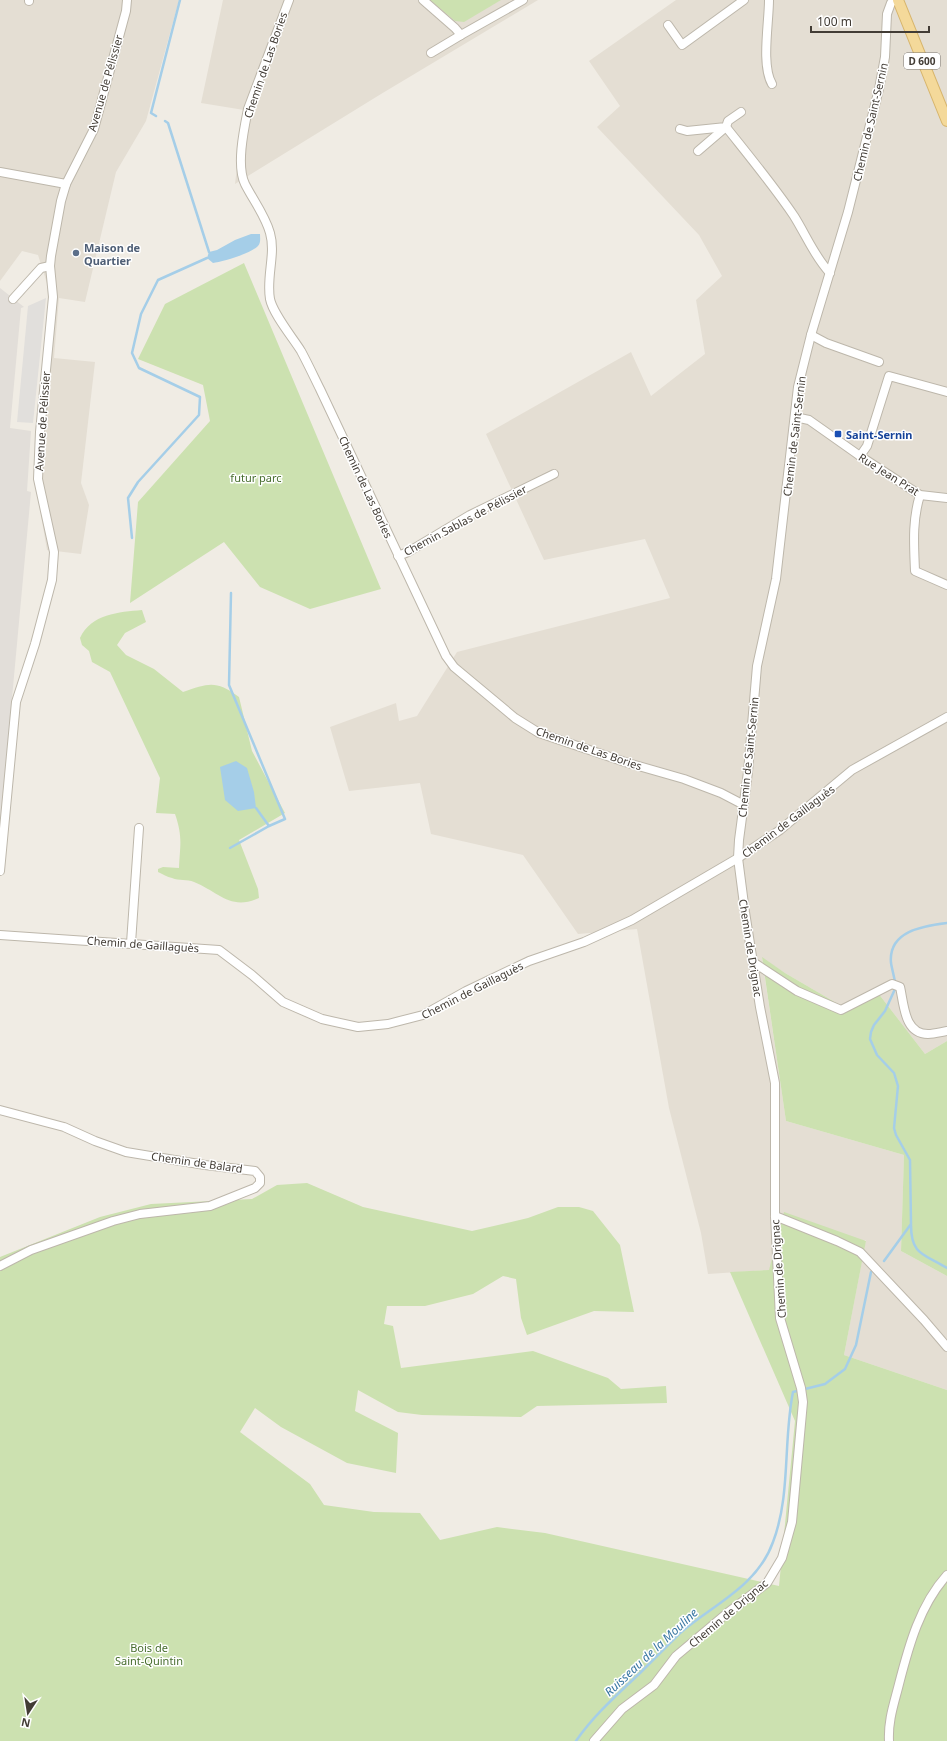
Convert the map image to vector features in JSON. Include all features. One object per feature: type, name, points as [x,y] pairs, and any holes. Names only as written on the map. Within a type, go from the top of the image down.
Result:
[{"type":"main road","name":"D 600","points":[[893,1],[947,121]]},
{"type":"street","name":"Avenue de Pélissier","points":[[0,871],[16,702],[52,580],[54,564],[54,552],[38,479],[40,432],[53,297],[50,266],[57,221],[66,184],[94,129],[126,11],[127,0]]},
{"type":"street","name":"Chemin de Las Bories","points":[[289,0],[248,109],[241,170],[244,183],[265,221],[270,234],[271,255],[269,281],[271,301],[302,352],[446,656],[454,667],[515,718],[539,733],[628,763],[684,779],[721,793],[744,805]]},
{"type":"street","points":[[423,0],[461,35]]},
{"type":"street","points":[[432,54],[461,35],[523,0]]},
{"type":"street","points":[[668,25],[682,45],[744,0]]},
{"type":"street","points":[[769,0],[766,66],[768,77],[772,84]]},
{"type":"street","name":"Chemin de Saint-Sernin","points":[[738,858],[748,772],[757,666],[776,579],[798,387],[811,335],[848,212],[879,89],[885,57],[887,14],[893,1]]},
{"type":"street","points":[[698,151],[726,127],[728,121],[741,112]]},
{"type":"street","points":[[726,127],[765,176],[794,216],[821,264],[830,274]]},
{"type":"street","points":[[680,129],[687,131],[726,127]]},
{"type":"street","points":[[0,172],[66,184]]},
{"type":"street","points":[[13,299],[41,268],[50,266]]},
{"type":"street","points":[[811,335],[826,343],[879,362]]},
{"type":"street","points":[[860,456],[867,446],[889,376],[947,392]]},
{"type":"street","name":"Rue Jean Prat","points":[[795,417],[809,420],[920,496],[947,498]]},
{"type":"street","name":"Chemin Sablas de Pélissier","points":[[398,556],[408,552],[470,515],[554,474]]},
{"type":"street","points":[[920,496],[915,511],[915,571],[947,585]]},
{"type":"street","name":"Chemin de Gaillaguès","points":[[0,935],[219,950],[252,975],[283,1002],[322,1019],[358,1028],[388,1024],[424,1015],[466,991],[529,961],[584,942],[625,923],[738,858],[780,830],[852,770],[947,717]]},
{"type":"street","points":[[131,944],[139,828]]},
{"type":"street","name":"Chemin de Drignac","points":[[594,1741],[622,1709],[654,1685],[676,1656],[726,1614],[767,1583],[782,1558],[792,1522],[802,1391],[780,1318],[775,1216],[775,1083],[753,962],[738,858]]},
{"type":"street","points":[[753,962],[797,991],[841,1010],[879,989],[892,984],[896,985],[900,987],[907,1022],[915,1030],[927,1034],[947,1031]]},
{"type":"street","name":"Chemin de Balard","points":[[0,1110],[64,1127],[95,1141],[126,1152],[204,1165],[240,1168],[255,1171],[260,1177],[260,1184],[255,1188],[210,1206],[140,1214],[113,1221],[31,1250],[0,1266]]},
{"type":"street","points":[[775,1216],[860,1252],[924,1320],[947,1347]]},
{"type":"street","points":[[889,1741],[888,1724],[903,1666],[916,1625],[936,1588],[947,1575]]},
{"type":"shaded area","points":[[0,0],[179,0],[146,121],[116,172],[85,302],[59,298],[54,358],[95,362],[81,483],[89,505],[81,554],[47,550],[34,475],[50,293],[38,255],[22,251],[0,281]]},
{"type":"shaded area","points":[[223,0],[538,0],[235,184],[244,110],[201,103]]},
{"type":"shaded area","points":[[676,0],[947,0],[947,1041],[925,1054],[878,993],[845,1008],[762,958],[786,1121],[904,1155],[901,1251],[947,1276],[947,1390],[844,1355],[866,1240],[769,1270],[708,1274],[701,1233],[669,1108],[637,929],[578,934],[523,855],[431,834],[420,783],[349,791],[330,727],[396,703],[399,721],[417,716],[457,652],[670,598],[645,539],[544,560],[486,434],[631,352],[651,396],[705,354],[696,300],[722,276],[699,235],[597,127],[620,106],[589,61]]},
{"type":"shaded area","points":[[0,288],[24,307],[21,308],[10,428],[31,431],[27,491],[31,492],[0,828]]},
{"type":"shaded area","points":[[46,298],[33,423],[17,422],[28,306]]},
{"type":"green space","points":[[430,0],[501,0],[464,22],[455,21]]},
{"type":"green space","name":"futur parc","points":[[244,263],[381,589],[310,609],[260,587],[224,542],[130,603],[138,502],[210,421],[203,385],[138,359],[165,304]]},
{"type":"green space","points":[[142,610],[146,622],[125,633],[117,645],[126,655],[154,669],[183,692],[206,685],[212,685],[224,688],[239,697],[252,751],[285,813],[239,840],[258,889],[259,898],[240,902],[232,901],[225,899],[194,882],[175,879],[158,872],[158,869],[163,867],[179,868],[180,835],[178,822],[175,814],[156,813],[160,778],[110,672],[92,662],[89,651],[82,645],[80,638],[85,630],[98,619],[115,613]]},
{"type":"green space","points":[[762,957],[785,973],[845,1008],[878,993],[925,1054],[947,1041],[947,1276],[901,1251],[904,1155],[786,1121]]},
{"type":"green space","name":"Bois de Saint-Quintin","points":[[307,1183],[363,1207],[472,1231],[528,1218],[558,1207],[579,1207],[593,1211],[620,1245],[634,1312],[594,1311],[527,1335],[521,1318],[516,1279],[503,1276],[473,1294],[425,1306],[387,1306],[384,1324],[393,1326],[401,1368],[533,1351],[608,1378],[621,1389],[666,1386],[667,1403],[537,1406],[521,1417],[422,1415],[398,1412],[358,1390],[355,1411],[398,1433],[396,1473],[347,1463],[281,1427],[255,1408],[240,1432],[310,1484],[324,1505],[374,1512],[420,1513],[440,1540],[497,1527],[545,1533],[779,1586],[795,1421],[730,1272],[769,1270],[784,1212],[866,1241],[844,1355],[947,1390],[947,1741],[0,1741],[0,1257],[100,1217],[151,1204],[252,1199],[277,1185]]},
{"type":"water","points":[[251,234],[260,234],[260,243],[255,249],[230,259],[213,263],[207,258],[209,252],[217,250],[235,240]]},
{"type":"water","points":[[236,761],[247,768],[254,792],[256,808],[238,811],[225,800],[220,767]]},
{"type":"waterway","points":[[156,116],[151,113],[180,0]]},
{"type":"waterway","points":[[165,121],[168,123],[209,252]]},
{"type":"waterway","points":[[132,538],[128,498],[138,482],[199,415],[200,397],[139,368],[132,353],[141,314],[158,280],[207,258]]},
{"type":"waterway","points":[[231,593],[229,685],[285,819],[269,826]]},
{"type":"waterway","points":[[230,848],[269,826],[256,808]]},
{"type":"waterway","name":"Ruisseau de la Mouline","points":[[895,982],[891,963],[892,952],[895,944],[901,937],[918,929],[947,923]]},
{"type":"waterway","name":"Ruisseau de la Mouline","points":[[884,1261],[911,1224],[910,1160],[896,1135],[894,1128],[898,1086],[894,1073],[877,1055],[870,1039],[874,1025],[885,1011],[895,989]]},
{"type":"waterway","points":[[911,1225],[912,1235],[917,1249],[921,1253],[947,1268]]},
{"type":"waterway","name":"Ruisseau de la Mouline","points":[[576,1741],[590,1722],[679,1634],[745,1583],[766,1558],[779,1524],[782,1506],[785,1487],[788,1430],[793,1392],[825,1384],[845,1369],[856,1345],[871,1272]]},
{"type":"place","name":"Maison de Quartier","points":[[76,253]]},
{"type":"place","name":"Saint-Sernin","points":[[838,434]]}]
